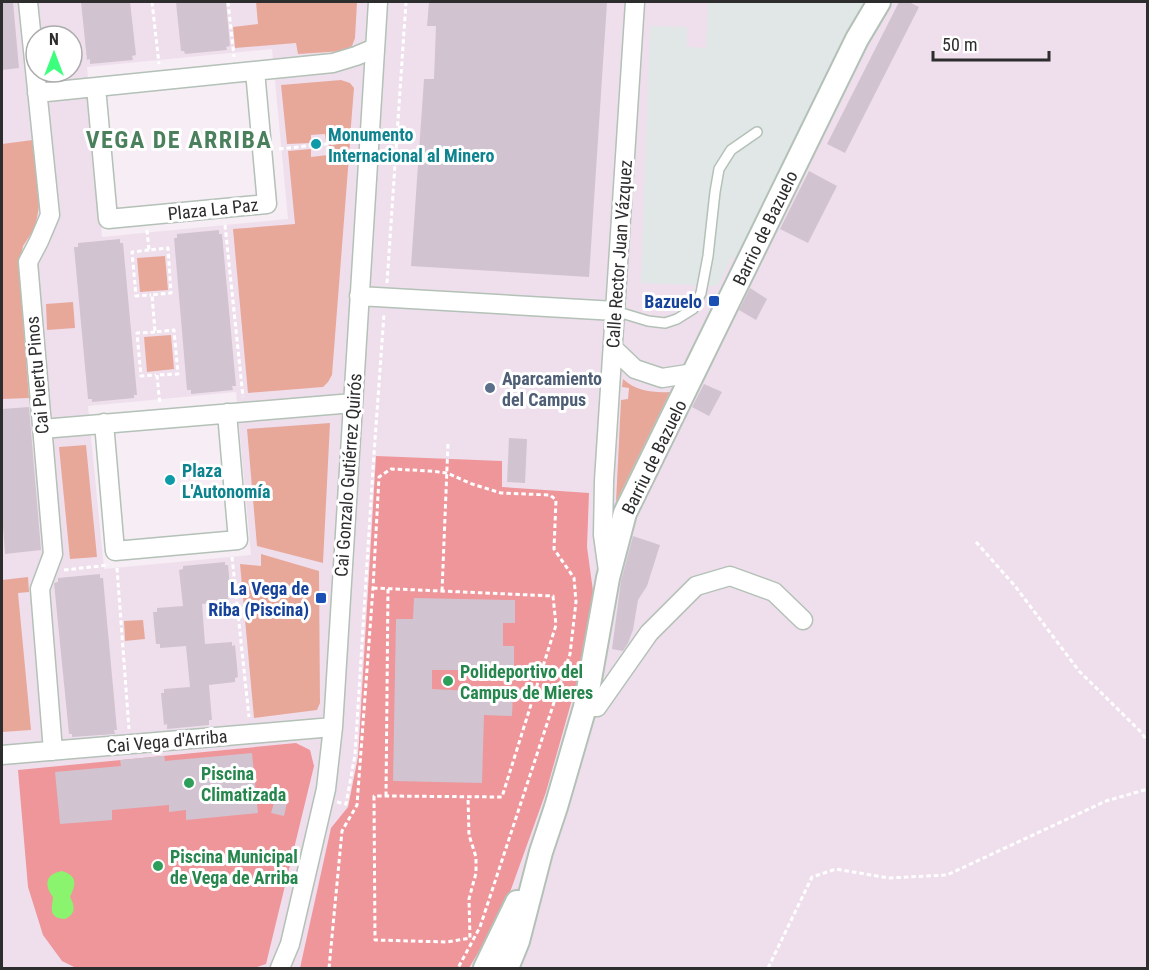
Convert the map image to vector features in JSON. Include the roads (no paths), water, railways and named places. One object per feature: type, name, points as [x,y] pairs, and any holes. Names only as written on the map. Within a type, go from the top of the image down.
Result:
[{"type":"street","name":"Cai Puertu Pinos","points":[[28,2],[50,215],[28,262],[53,554],[40,589],[53,751]]},
{"type":"street","name":"Cai Gonzalo Gutiérrez Quirós","points":[[280,969],[291,944],[324,800],[333,727],[378,2]]},
{"type":"street","name":"Calle Rector Juan Vázquez","points":[[608,578],[603,535],[604,481],[635,2]]},
{"type":"street","name":"Barrio de Bazuelo","points":[[694,373],[857,39],[879,2]]},
{"type":"street","points":[[37,93],[333,63],[375,48]]},
{"type":"street","points":[[333,63],[357,69],[372,84]]},
{"type":"street","name":"Plaza La Paz","points":[[96,87],[108,219],[267,204],[255,71]]},
{"type":"street","points":[[359,296],[615,311]]},
{"type":"street","points":[[613,348],[635,369],[662,378],[694,373]]},
{"type":"street","name":"Barriu de Bazuelo","points":[[608,578],[625,513],[694,373]]},
{"type":"street","points":[[42,429],[353,403]]},
{"type":"street","points":[[104,423],[116,551],[238,540],[236,412]]},
{"type":"street","points":[[585,706],[597,707],[649,633],[696,586],[730,576],[774,592],[803,620]]},
{"type":"street","points":[[507,969],[518,941],[541,852],[585,706],[608,578]]},
{"type":"street","name":"Cai Vega d'Arriba","points":[[2,755],[333,727]]},
{"type":"street","points":[[485,969],[541,852]]},
{"type":"street","name":"Cai Gonzalo Gutiérrez Quirós","points":[[291,944],[291,969]]},
{"type":"lane","points":[[615,311],[648,321],[665,323],[693,309],[701,293],[708,256],[719,169],[731,150],[757,132]]},
{"type":"place","name":"Monumento Internacional al Minero","points":[[316,144]]},
{"type":"place","name":"Bazuelo","points":[[714,301]]},
{"type":"place","name":"Aparcamiento del Campus","points":[[490,388]]},
{"type":"place","name":"Plaza L'Autonomía","points":[[170,480]]},
{"type":"place","name":"La Vega de Riba (Piscina)","points":[[321,598]]},
{"type":"place","name":"Polideportivo del Campus de Mieres","points":[[448,681]]},
{"type":"place","name":"Piscina Climatizada","points":[[189,783]]},
{"type":"place","name":"Piscina Municipal de Vega de Arriba","points":[[158,866]]},
{"type":"district","name":"VEGA DE ARRIBA","points":[[179,140]]}]
